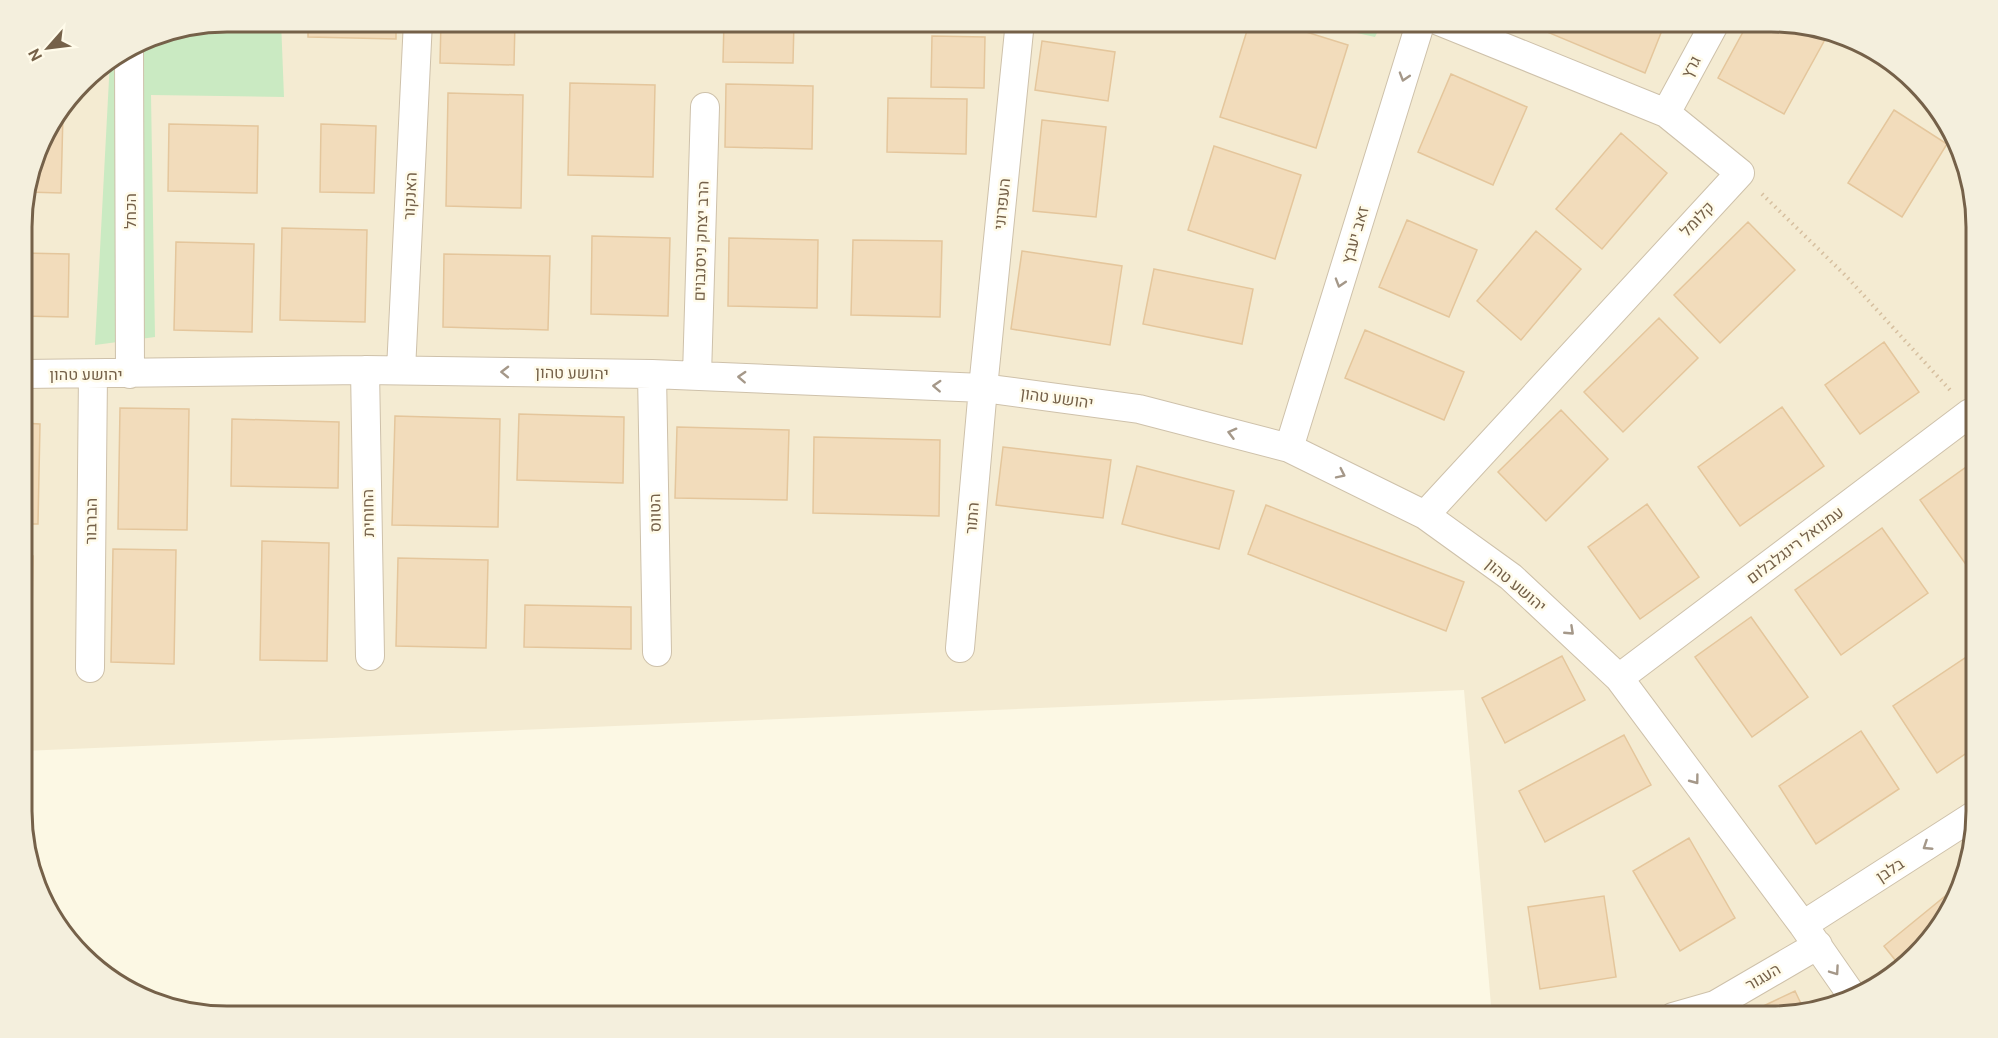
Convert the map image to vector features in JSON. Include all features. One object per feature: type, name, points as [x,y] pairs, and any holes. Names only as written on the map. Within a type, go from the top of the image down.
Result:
[{"type":"street","name":"האנקור","points":[[401,370],[417,32]]},
{"type":"street","name":"העפרוני","points":[[983,388],[1019,32]]},
{"type":"street","name":"זאב יעבץ","points":[[1289,448],[1418,32]]},
{"type":"street","points":[[1466,32],[1666,113],[1740,173]]},
{"type":"street","name":"גרץ","points":[[1666,113],[1710,32]]},
{"type":"street","name":"הכחל","points":[[129,58],[130,374]]},
{"type":"street","name":"הרב יצחק ניסנבוים","points":[[697,375],[705,106]]},
{"type":"street","name":"קלומל","points":[[1425,515],[1740,173]]},
{"type":"street","name":"החוחית","points":[[365,370],[370,656]]},
{"type":"street","name":"יהושע טהון","points":[[32,374],[401,370],[697,375],[983,388],[1139,409],[1289,448],[1425,515],[1511,577],[1619,678],[1848,990]]},
{"type":"street","name":"הברבור","points":[[90,668],[93,374]]},
{"type":"street","name":"הטווס","points":[[652,374],[657,652]]},
{"type":"street","name":"התור","points":[[960,648],[983,388]]},
{"type":"street","name":"עמנואל רינגלבלום","points":[[1619,678],[1966,421]]},
{"type":"street","name":"בלבן","points":[[1810,935],[1966,822]]},
{"type":"street","name":"העגור","points":[[1711,1006],[1810,935]]},
{"type":"path","points":[[1740,173],[1846,276],[1966,408]]},
{"type":"shaded area","points":[[1772,32],[1810,35],[1834,42],[1880,64],[1918,98],[1934,118],[1952,152],[1965,201],[1965,837],[1952,886],[1934,920],[1900,958],[1880,974],[1834,996],[1810,1003],[1784,1006],[1491,1006],[1464,690],[32,751],[32,214],[35,188],[46,152],[64,118],[80,98],[118,64],[152,46],[201,33]]},
{"type":"green space","points":[[281,32],[284,97],[151,95],[155,337],[95,345],[109,71],[152,46],[188,35]]},
{"type":"green space","points":[[1352,32],[1378,32],[1375,37]]},
{"type":"building","points":[[308,32],[396,32],[396,39],[308,37]]},
{"type":"building","points":[[441,32],[515,32],[514,65],[440,63]]},
{"type":"building","points":[[724,32],[794,32],[793,63],[723,62]]},
{"type":"building","points":[[1247,32],[1306,32],[1348,45],[1316,148],[1220,117]]},
{"type":"building","points":[[1547,32],[1661,32],[1645,73]]},
{"type":"building","points":[[1743,32],[1797,33],[1825,39],[1784,114],[1718,78]]},
{"type":"building","points":[[932,36],[985,37],[984,88],[931,87]]},
{"type":"building","points":[[1042,41],[1115,52],[1108,101],[1035,90]]},
{"type":"building","points":[[1451,74],[1527,107],[1493,185],[1418,152]]},
{"type":"building","points":[[570,83],[655,85],[653,177],[568,175]]},
{"type":"building","points":[[726,84],[813,86],[812,149],[725,147]]},
{"type":"building","points":[[448,93],[523,95],[521,208],[446,206]]},
{"type":"building","points":[[888,98],[967,99],[966,154],[887,152]]},
{"type":"building","points":[[1894,110],[1947,144],[1902,217],[1848,183]]},
{"type":"building","points":[[63,120],[61,193],[35,192],[46,152]]},
{"type":"building","points":[[1042,120],[1106,127],[1096,217],[1033,211]]},
{"type":"building","points":[[169,124],[258,126],[257,193],[168,191]]},
{"type":"building","points":[[321,124],[376,126],[374,193],[320,192]]},
{"type":"building","points":[[1621,133],[1667,173],[1602,249],[1556,209]]},
{"type":"building","points":[[1214,146],[1301,175],[1275,259],[1188,230]]},
{"type":"building","points":[[1407,220],[1477,250],[1449,317],[1379,287]]},
{"type":"building","points":[[1748,222],[1795,270],[1720,343],[1674,295]]},
{"type":"building","points":[[282,228],[367,230],[365,322],[280,320]]},
{"type":"building","points":[[1536,231],[1581,269],[1521,340],[1477,301]]},
{"type":"building","points":[[592,236],[670,238],[668,316],[591,314]]},
{"type":"building","points":[[729,238],[818,240],[817,308],[728,306]]},
{"type":"building","points":[[853,240],[942,241],[940,317],[851,315]]},
{"type":"building","points":[[176,242],[254,244],[252,332],[174,330]]},
{"type":"building","points":[[1022,251],[1122,266],[1110,345],[1011,329]]},
{"type":"building","points":[[32,253],[69,254],[68,317],[32,316]]},
{"type":"building","points":[[444,254],[550,256],[548,330],[443,327]]},
{"type":"building","points":[[1154,269],[1253,289],[1242,344],[1143,324]]},
{"type":"building","points":[[1659,318],[1698,358],[1623,432],[1584,392]]},
{"type":"building","points":[[1365,330],[1464,372],[1444,420],[1345,378]]},
{"type":"building","points":[[1884,342],[1919,392],[1860,434],[1825,385]]},
{"type":"building","points":[[1782,407],[1824,466],[1740,526],[1698,467]]},
{"type":"building","points":[[120,408],[189,409],[187,530],[118,529]]},
{"type":"building","points":[[1561,410],[1608,459],[1546,521],[1498,472]]},
{"type":"building","points":[[519,414],[624,417],[623,483],[517,480]]},
{"type":"building","points":[[395,416],[500,419],[498,527],[392,525]]},
{"type":"building","points":[[232,419],[339,422],[338,488],[231,486]]},
{"type":"building","points":[[32,424],[40,424],[38,524],[32,524]]},
{"type":"building","points":[[677,427],[789,430],[787,500],[675,498]]},
{"type":"building","points":[[814,437],[940,440],[939,516],[813,513]]},
{"type":"building","points":[[1003,447],[1111,460],[1103,518],[996,505]]},
{"type":"building","points":[[1137,466],[1234,491],[1219,549],[1122,524]]},
{"type":"building","points":[[1966,467],[1966,565],[1920,500]]},
{"type":"building","points":[[1647,504],[1699,577],[1640,619],[1588,547]]},
{"type":"building","points":[[1266,505],[1464,582],[1446,631],[1248,554]]},
{"type":"building","points":[[1882,528],[1928,593],[1841,655],[1795,590]]},
{"type":"building","points":[[262,541],[329,543],[327,661],[260,660]]},
{"type":"building","points":[[113,549],[176,550],[174,664],[111,662]]},
{"type":"building","points":[[32,556],[33,556],[32,614]]},
{"type":"building","points":[[398,558],[488,560],[486,648],[396,646]]},
{"type":"building","points":[[525,605],[631,607],[631,649],[524,647]]},
{"type":"building","points":[[1751,617],[1808,697],[1752,737],[1695,657]]},
{"type":"building","points":[[1562,656],[1585,700],[1505,743],[1482,698]]},
{"type":"building","points":[[1966,657],[1966,753],[1937,773],[1893,706]]},
{"type":"building","points":[[1861,731],[1899,789],[1816,844],[1779,786]]},
{"type":"building","points":[[1624,735],[1651,785],[1545,842],[1519,791]]},
{"type":"building","points":[[1689,838],[1735,918],[1680,951],[1633,871]]},
{"type":"building","points":[[1948,894],[1934,920],[1900,958],[1896,961],[1884,946]]},
{"type":"building","points":[[1604,896],[1616,977],[1540,989],[1528,907]]},
{"type":"building","points":[[1795,991],[1801,1004],[1784,1006],[1763,1006]]}]
